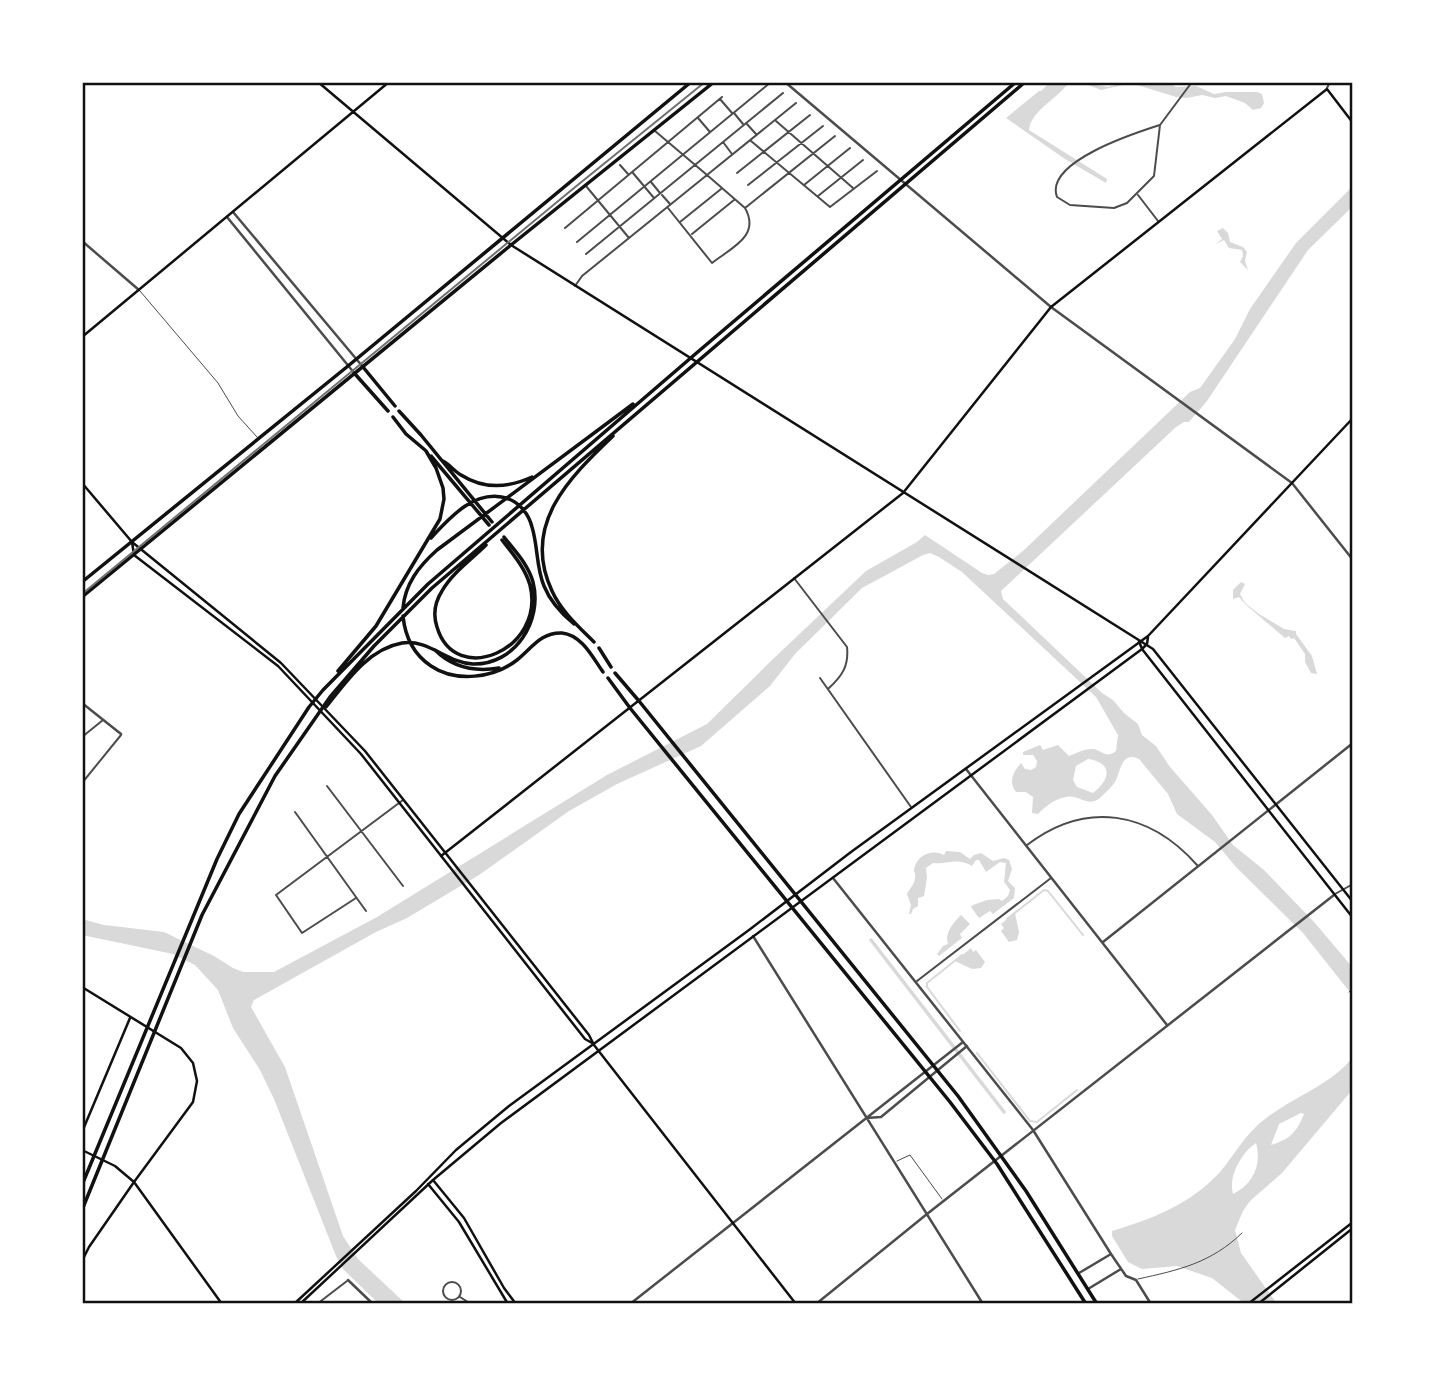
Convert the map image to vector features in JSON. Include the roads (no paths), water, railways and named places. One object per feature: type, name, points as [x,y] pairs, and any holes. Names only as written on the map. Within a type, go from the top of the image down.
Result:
[{"type":"main road","points":[[318,82],[511,245],[1147,644],[1353,902]]},
{"type":"main road","points":[[82,337],[389,82]]},
{"type":"main road","points":[[82,582],[691,82]]},
{"type":"main road","points":[[82,597],[713,82]]},
{"type":"main road","points":[[323,690],[428,584],[652,390],[1016,82]]},
{"type":"main road","points":[[82,1210],[202,915],[275,776],[318,715],[374,646],[432,588],[1025,82]]},
{"type":"main road","points":[[441,856],[903,493],[1051,307],[1327,89],[1353,123]]},
{"type":"main road","points":[[363,367],[395,406]]},
{"type":"main road","points":[[355,374],[388,411]]},
{"type":"main road","points":[[603,673],[579,641],[559,633],[544,637],[511,664],[491,672],[461,677],[434,668],[413,648],[404,626],[405,594],[414,575],[432,555],[652,390]]},
{"type":"main road","points":[[426,542],[467,504],[480,498],[496,496],[517,503],[525,511],[531,524],[542,581],[553,602],[594,642],[571,618],[552,591],[544,561],[548,519],[555,501],[572,477],[657,396]]},
{"type":"main road","points":[[393,417],[490,524],[442,460],[399,411]]},
{"type":"main road","points":[[300,1304],[417,1192],[456,1150],[509,1106],[1148,636],[1353,418]]},
{"type":"main road","points":[[82,1185],[194,912],[239,814],[309,707],[376,626],[440,519],[444,499],[440,478],[426,451]]},
{"type":"main road","points":[[442,460],[468,480],[492,486],[506,486],[542,472]]},
{"type":"main road","points":[[82,483],[132,542],[290,670],[370,757],[451,869],[584,1039],[594,1045]]},
{"type":"main road","points":[[331,698],[364,663],[381,651],[402,643],[413,642],[433,648],[465,663],[483,663],[492,662],[506,654],[523,638],[533,617],[535,591],[526,566],[503,539],[519,562],[529,584],[529,616],[520,635],[504,650],[491,656],[467,656],[453,650],[439,632],[435,616],[437,600],[451,579],[533,502]]},
{"type":"main road","points":[[132,542],[134,555],[278,666],[402,801],[456,865],[796,1304]]},
{"type":"main road","points":[[294,1304],[417,1192],[510,1116],[1142,649],[1147,644],[1148,636]]},
{"type":"main road","points":[[1139,641],[1142,649],[1353,918]]},
{"type":"main road","points":[[433,648],[453,664],[463,667],[491,669],[511,664]]},
{"type":"main road","points":[[599,648],[611,667]]},
{"type":"main road","points":[[615,673],[935,1068],[1002,1155],[1097,1304]]},
{"type":"main road","points":[[608,678],[673,763],[930,1077],[994,1161],[1086,1304]]},
{"type":"main road","points":[[82,987],[181,1048],[193,1063],[197,1081],[194,1102],[134,1182],[82,1261]]},
{"type":"main road","points":[[82,1132],[131,1018]]},
{"type":"main road","points":[[82,1150],[115,1166],[134,1182],[222,1304]]},
{"type":"main road","points":[[428,1184],[430,1176]]},
{"type":"main road","points":[[433,1180],[464,1218],[516,1304]]},
{"type":"main road","points":[[428,1184],[459,1222],[508,1304]]},
{"type":"main road","points":[[1248,1304],[1353,1222]]},
{"type":"main road","points":[[1258,1304],[1353,1228]]},
{"type":"street","points":[[577,242],[771,82]]},
{"type":"street","points":[[785,82],[1051,307],[1292,483],[1353,560]]},
{"type":"street","points":[[1327,89],[1330,82]]},
{"type":"street","points":[[1160,125],[1154,176],[1126,203],[1114,208],[1064,203],[1057,197],[1054,191],[1056,182],[1078,159],[1160,125],[1192,83]]},
{"type":"street","points":[[586,254],[783,93]]},
{"type":"street","points":[[565,228],[721,98],[756,135]]},
{"type":"street","points":[[575,286],[582,276],[796,103]]},
{"type":"street","points":[[737,173],[810,115]]},
{"type":"street","points":[[698,118],[710,132]]},
{"type":"street","points":[[775,120],[854,189]]},
{"type":"street","points":[[748,186],[823,126]]},
{"type":"street","points":[[654,130],[745,208],[751,218],[751,228],[747,236],[712,263],[667,207]]},
{"type":"street","points":[[745,208],[835,136]]},
{"type":"street","points":[[750,140],[830,207],[877,171]]},
{"type":"street","points":[[723,142],[733,154]]},
{"type":"street","points":[[804,185],[850,148]]},
{"type":"street","points":[[817,197],[863,160]]},
{"type":"street","points":[[620,165],[629,175]]},
{"type":"street","points":[[632,172],[654,198]]},
{"type":"street","points":[[651,182],[671,204]]},
{"type":"street","points":[[585,185],[629,238]]},
{"type":"street","points":[[680,222],[722,188]]},
{"type":"street","points":[[1137,194],[1159,222]]},
{"type":"street","points":[[690,236],[735,200]]},
{"type":"street","points":[[233,212],[363,367]]},
{"type":"street","points":[[227,217],[355,374]]},
{"type":"street","points":[[82,241],[139,290]]},
{"type":"street","points":[[794,578],[846,647],[848,660],[845,669],[828,689]]},
{"type":"street","points":[[820,678],[912,807]]},
{"type":"street","points":[[82,704],[121,734],[82,783]]},
{"type":"street","points":[[82,737],[103,720]]},
{"type":"street","points":[[1103,942],[1353,743]]},
{"type":"street","points":[[966,768],[1167,1025]]},
{"type":"street","points":[[327,786],[403,886]]},
{"type":"street","points":[[356,898],[302,933],[276,895],[402,801]]},
{"type":"street","points":[[295,812],[366,911]]},
{"type":"street","points":[[1027,845],[1054,828],[1074,820],[1109,816],[1127,819],[1160,834],[1198,866]]},
{"type":"street","points":[[916,982],[1052,877]]},
{"type":"street","points":[[833,878],[1033,1130],[1111,1254],[1126,1276],[1136,1280],[1151,1304]]},
{"type":"street","points":[[816,1304],[927,1213],[1292,926],[1353,884]]},
{"type":"street","points":[[753,936],[983,1304]]},
{"type":"street","points":[[866,1118],[881,1117],[930,1077],[948,1054],[962,1043]]},
{"type":"street","points":[[630,1304],[925,1071],[952,1058],[965,1047]]},
{"type":"street","points":[[1079,1273],[1111,1254]]},
{"type":"street","points":[[1088,1289],[1121,1268]]},
{"type":"street","points":[[317,1304],[348,1280],[373,1304]]},
{"type":"street","points":[[449,1283],[457,1284],[461,1292],[459,1297],[448,1299],[443,1293],[444,1287],[449,1283]]},
{"type":"street","points":[[459,1297],[471,1304]]},
{"type":"lane","points":[[139,290],[218,383],[238,415],[258,439]]},
{"type":"lane","points":[[1349,992],[1353,989]]},
{"type":"lane","points":[[894,1163],[910,1155],[943,1201]]},
{"type":"lane","points":[[1136,1280],[1175,1271],[1212,1257],[1242,1233]]},
{"type":"waterway","points":[[1007,919],[1044,890],[1048,891],[1083,935]]},
{"type":"waterway","points":[[871,940],[1004,1112]]},
{"type":"waterway","points":[[960,1031],[927,987],[927,983],[962,955]]},
{"type":"waterway","points":[[977,1053],[1030,1121],[1037,1122],[1077,1090]]},
{"type":"tram line","points":[[82,594],[705,82]]}]
